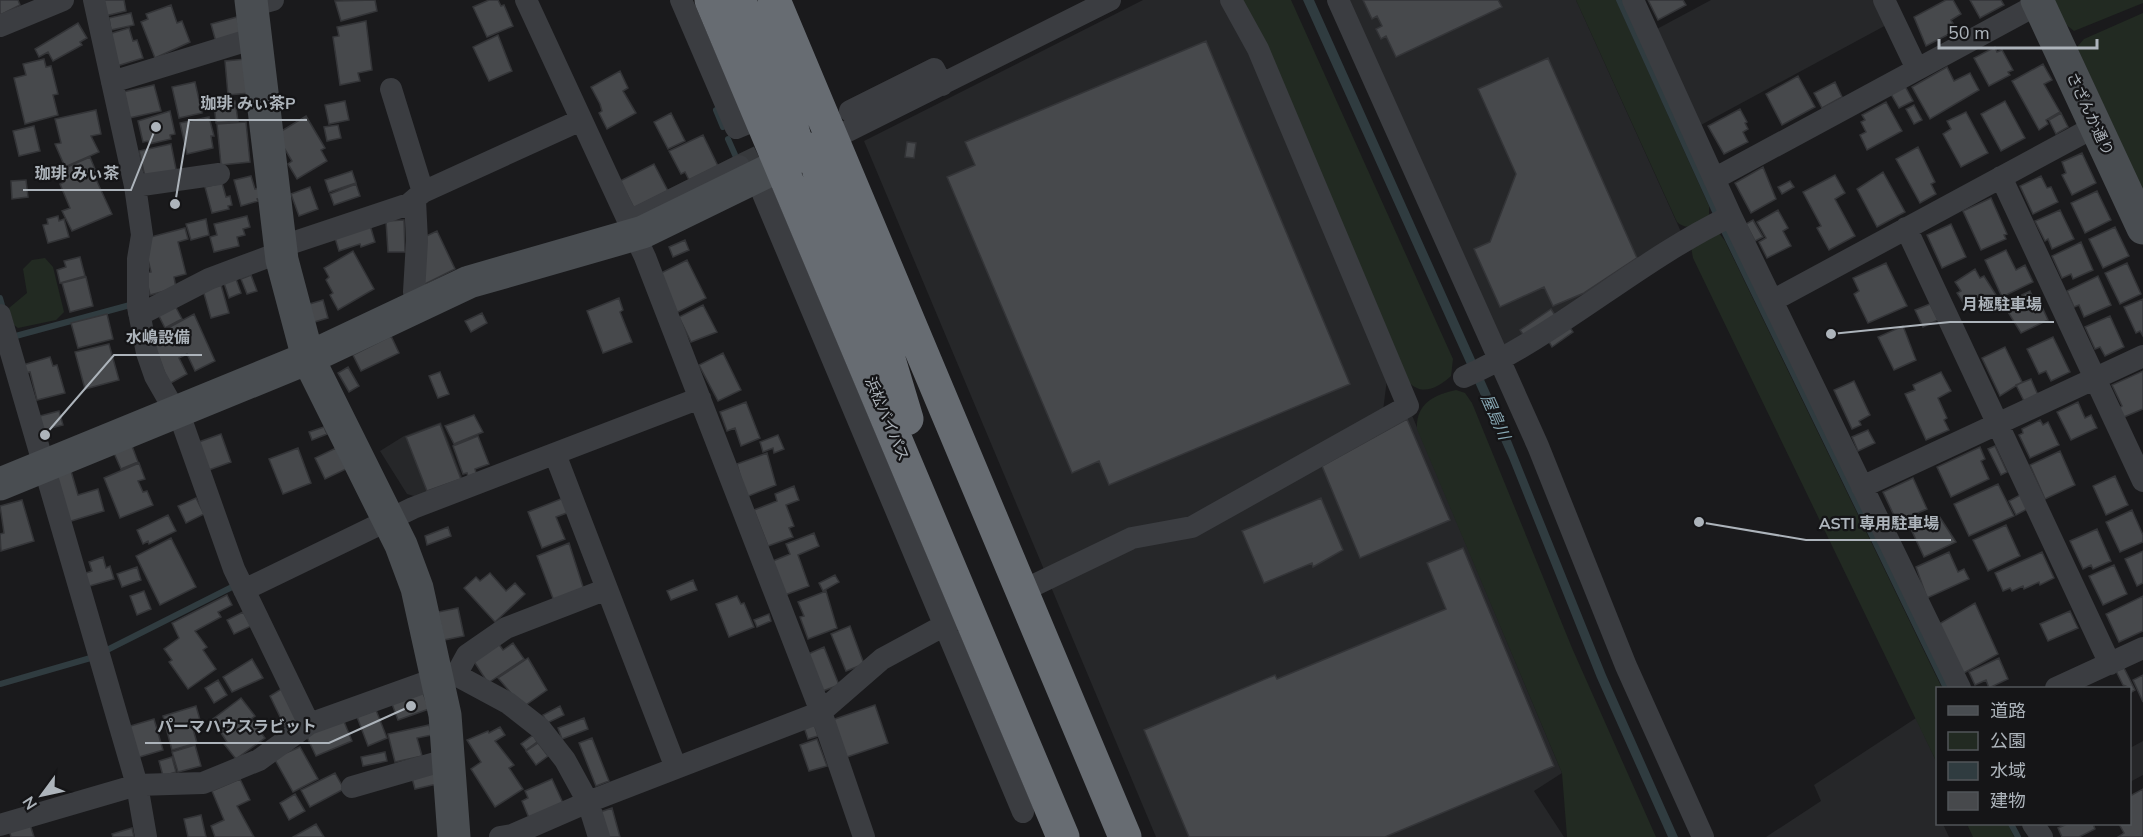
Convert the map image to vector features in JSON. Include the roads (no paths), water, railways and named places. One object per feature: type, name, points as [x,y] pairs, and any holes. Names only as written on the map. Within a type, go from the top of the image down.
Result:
[{"type":"highway","name":"浜松バイパス","points":[[711,0],[760,118],[787,159],[1022,591],[1125,837]]},
{"type":"highway","points":[[739,0],[790,120],[787,159]]},
{"type":"highway","name":"浜松バイパス","points":[[774,0],[787,159],[945,557],[956,619],[1063,837]]},
{"type":"street","points":[[0,26],[63,0]]},
{"type":"street","points":[[94,0],[135,186],[142,235],[137,283],[139,313],[155,376],[183,425],[244,590],[309,724]]},
{"type":"street","points":[[526,0],[631,229],[700,398],[821,712],[864,837]]},
{"type":"street","points":[[681,0],[736,128],[760,118]]},
{"type":"street","points":[[0,484],[309,358],[420,305],[492,274],[631,229],[787,159],[942,85],[1084,6],[1110,0]]},
{"type":"street","points":[[1022,591],[1132,538],[1192,527],[1408,406],[1258,49],[1231,0]]},
{"type":"street","points":[[1338,0],[1494,364],[1547,468],[1626,666],[1703,837]]},
{"type":"street","points":[[1633,0],[1731,216],[1960,687]]},
{"type":"street","points":[[1884,0],[1917,69]]},
{"type":"street","points":[[259,2],[258,40],[280,250],[309,358],[389,521],[417,588],[447,677],[454,837]]},
{"type":"street","points":[[1714,179],[2038,2]]},
{"type":"street","name":"さざんか通り","points":[[2038,2],[2143,228]]},
{"type":"street","points":[[112,82],[242,42],[258,40]]},
{"type":"street","points":[[850,111],[934,69],[942,85]]},
{"type":"street","points":[[392,89],[419,196],[414,292],[420,305]]},
{"type":"street","points":[[139,313],[221,274],[419,196],[581,120]]},
{"type":"street","points":[[1772,301],[2096,126]]},
{"type":"street","points":[[787,159],[956,619],[1023,812]]},
{"type":"street","points":[[135,186],[219,174]]},
{"type":"street","points":[[2001,177],[2143,481]]},
{"type":"street","points":[[1464,377],[1494,364],[1694,233],[1731,216]]},
{"type":"street","points":[[1906,228],[2110,664]]},
{"type":"street","points":[[0,315],[137,785],[146,837]]},
{"type":"street","points":[[1862,487],[2143,356]]},
{"type":"street","points":[[244,590],[413,508],[700,398]]},
{"type":"street","points":[[555,454],[676,768]]},
{"type":"street","points":[[0,825],[137,785],[193,784],[212,780],[260,760],[309,724],[447,677],[467,655],[506,628],[608,589]]},
{"type":"street","points":[[500,837],[512,835],[588,802],[821,712],[882,659],[956,619]]},
{"type":"street","points":[[2058,687],[2143,648]]},
{"type":"street","points":[[447,677],[508,703],[540,728],[565,760],[588,802],[599,837]]},
{"type":"street","points":[[352,787],[435,763],[450,761]]},
{"type":"water","name":"屋島川","points":[[1303,0],[1314,0],[1508,433],[1606,675],[1678,837],[1668,837],[1597,678],[1509,458]]},
{"type":"waterway","points":[[1619,0],[1717,216]]},
{"type":"waterway","points":[[716,110],[723,127]]},
{"type":"waterway","points":[[728,139],[736,157]]},
{"type":"waterway","points":[[1722,227],[1946,687]]},
{"type":"waterway","points":[[0,298],[4,312]]},
{"type":"waterway","points":[[12,337],[130,305]]},
{"type":"waterway","points":[[103,652],[236,585]]},
{"type":"waterway","points":[[0,684],[94,657]]},
{"type":"waterway","points":[[2012,825],[2018,837]]},
{"type":"tunnel","points":[[739,166],[786,143]]},
{"type":"place","name":"珈琲 みぃ茶","points":[[156,127]]},
{"type":"place","name":"珈琲 みぃ茶P","points":[[175,204]]},
{"type":"place","name":"月極駐車場","points":[[1831,334]]},
{"type":"place","name":"水嶋設備","points":[[45,435]]},
{"type":"place","name":"ASTI 専用駐車場","points":[[1699,522]]},
{"type":"place","name":"パーマハウスラビット","points":[[411,706]]}]
